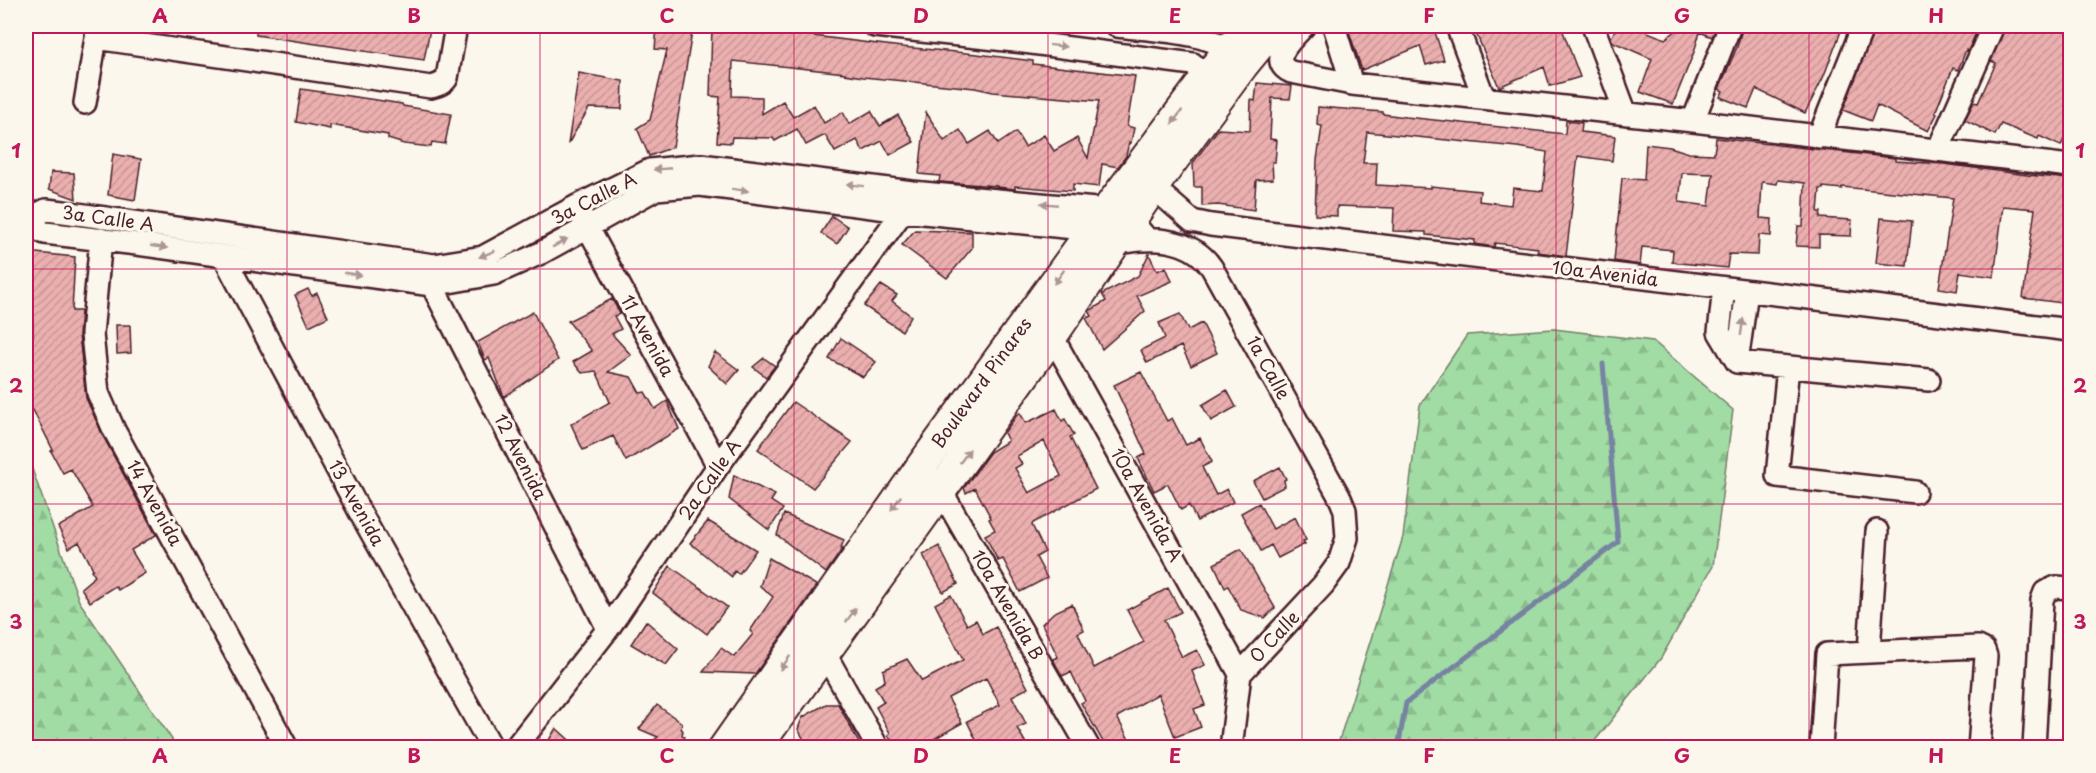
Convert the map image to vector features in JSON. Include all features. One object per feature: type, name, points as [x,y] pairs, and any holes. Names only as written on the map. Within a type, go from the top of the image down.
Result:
[{"type":"street","points":[[85,103],[97,32],[430,87],[444,82],[447,78],[456,26]]},
{"type":"street","points":[[875,26],[1025,34],[1193,64],[1214,87]]},
{"type":"street","points":[[1118,26],[1202,38],[1247,39]]},
{"type":"street","points":[[1304,26],[1281,53],[1281,63],[1284,68],[1291,72],[1352,84],[2070,164]]},
{"type":"street","points":[[1334,26],[1352,84]]},
{"type":"street","points":[[1457,26],[1484,98]]},
{"type":"street","points":[[1693,121],[1730,26]]},
{"type":"street","points":[[1819,136],[1863,26]]},
{"type":"street","points":[[1938,150],[1993,26]]},
{"type":"street","points":[[1595,27],[1626,114]]},
{"type":"street","name":"Boulevard Pinares","points":[[756,747],[1052,336],[1119,228],[1247,39]]},
{"type":"street","name":"Boulevard Pinares","points":[[724,747],[923,464],[1153,187],[1214,87]]},
{"type":"street","name":"3a Calle A","points":[[701,165],[912,192],[1119,228],[903,211],[700,185],[656,189],[541,253],[494,274],[432,285],[45,233],[36,229],[36,221],[38,214],[46,210],[434,265],[483,257],[577,206],[650,170],[701,165]]},
{"type":"street","name":"10a Avenida","points":[[1153,187],[1192,220],[1211,225],[2070,330]]},
{"type":"street","name":"11 Avenida","points":[[577,206],[718,466]]},
{"type":"street","name":"2a Calle A","points":[[515,747],[608,629],[718,466],[903,211]]},
{"type":"street","name":"1a Calle","points":[[1119,228],[1182,244],[1200,253],[1206,260],[1340,498],[1345,510],[1347,538]]},
{"type":"street","name":"14 Avenida","points":[[101,239],[92,334],[98,393],[114,430],[287,747]]},
{"type":"street","name":"13 Avenida","points":[[224,257],[362,516],[492,747]]},
{"type":"street","name":"12 Avenida","points":[[432,285],[608,629]]},
{"type":"street","points":[[1724,288],[1719,332],[1737,362]]},
{"type":"street","points":[[1737,362],[1747,291]]},
{"type":"street","name":"10a Avenida A","points":[[1052,336],[1240,674]]},
{"type":"street","points":[[1737,362],[1929,380]]},
{"type":"street","points":[[1788,367],[1777,476],[1915,492]]},
{"type":"street","name":"10a Avenida B","points":[[923,464],[941,489],[1089,747]]},
{"type":"street","points":[[1869,651],[1877,531]]},
{"type":"street","name":"0 Calle","points":[[1231,747],[1240,674],[1332,575],[1342,557],[1347,538]]},
{"type":"street","points":[[2034,747],[2042,600],[2045,591],[2056,587],[2070,588]]},
{"type":"street","points":[[1821,747],[1827,654],[1978,648],[1984,650],[1986,656],[1979,747]]},
{"type":"street","points":[[824,652],[878,747]]},
{"type":"green space","points":[[1554,329],[1653,341],[1733,410],[1713,566],[1661,658],[1590,747],[1337,747],[1403,537],[1420,405],[1467,335]]},
{"type":"green space","points":[[26,452],[79,601],[177,747],[26,747]]},
{"type":"building","points":[[256,26],[408,26],[430,29],[424,60],[256,35]]},
{"type":"building","points":[[657,26],[693,26],[673,147],[649,156],[637,128],[650,120],[667,50],[655,49]]},
{"type":"building","points":[[712,26],[734,26],[977,54],[1033,61],[1033,64],[1135,76],[1127,126],[1134,128],[1131,143],[1129,142],[1126,156],[1118,167],[1102,164],[1099,187],[1073,184],[1073,191],[1015,186],[1015,189],[939,182],[940,176],[919,174],[926,112],[944,141],[960,130],[969,144],[990,131],[998,144],[1016,132],[1025,147],[1044,135],[1054,151],[1077,138],[1088,158],[1099,101],[993,92],[975,88],[733,61],[732,96],[762,97],[762,114],[783,101],[793,117],[814,105],[824,123],[843,112],[849,124],[871,111],[880,126],[898,115],[914,142],[890,155],[882,141],[863,151],[857,140],[835,152],[825,135],[806,145],[797,129],[775,141],[773,138],[732,137],[731,143],[717,142],[720,97],[710,96]]},
{"type":"building","points":[[1347,26],[1433,26],[1444,60],[1426,65],[1420,46],[1362,70]]},
{"type":"building","points":[[1473,26],[1561,26],[1580,77],[1550,86],[1544,67],[1499,87]]},
{"type":"building","points":[[1617,26],[1642,26],[1640,29],[1665,39],[1677,30],[1678,26],[1717,26],[1712,37],[1700,32],[1673,104],[1640,92],[1652,59],[1613,42],[1611,38]]},
{"type":"building","points":[[1743,26],[1843,26],[1823,78],[1805,113],[1756,89],[1748,108],[1720,97],[1723,91],[1719,89],[1737,47]]},
{"type":"building","points":[[1876,26],[1979,26],[1958,70],[1953,68],[1935,113],[1937,114],[1928,131],[1877,105],[1871,121],[1843,110]]},
{"type":"building","points":[[2006,26],[2070,26],[2070,124],[2061,146],[2039,136],[2038,139],[2001,124],[1995,135],[1965,120],[1974,102],[1978,103],[1996,63],[1991,61]]},
{"type":"building","points":[[579,73],[623,81],[622,109],[589,108],[568,144]]},
{"type":"building","points":[[1257,83],[1292,86],[1290,99],[1272,98],[1270,139],[1277,140],[1275,162],[1272,162],[1273,179],[1256,180],[1254,210],[1218,205],[1202,206],[1202,187],[1194,187],[1193,163],[1218,129],[1250,131],[1251,100],[1255,101]]},
{"type":"building","points":[[301,89],[402,104],[451,114],[445,144],[432,142],[431,147],[404,144],[388,139],[388,135],[330,125],[330,129],[296,122]]},
{"type":"building","points":[[1318,107],[1383,112],[1383,114],[1406,117],[1565,134],[1566,121],[1582,123],[1581,132],[1615,136],[1612,161],[1578,156],[1566,256],[1537,252],[1538,248],[1495,243],[1494,247],[1474,244],[1475,240],[1426,235],[1426,232],[1393,231],[1394,208],[1337,206],[1337,216],[1315,215],[1317,160],[1322,126],[1317,125]],"holes":[[[1367,132],[1547,152],[1543,191],[1513,188],[1511,205],[1479,201],[1480,191],[1431,186],[1431,188],[1376,185],[1377,163],[1363,163]]]},
{"type":"building","points":[[1716,138],[1895,158],[1895,161],[1944,164],[2070,179],[2070,304],[2023,298],[2035,209],[2003,206],[1994,277],[1960,272],[1957,291],[1939,288],[1953,198],[1823,187],[1820,189],[1818,212],[1821,212],[1820,218],[1852,220],[1851,236],[1819,235],[1819,247],[1796,246],[1798,226],[1803,226],[1805,183],[1778,180],[1777,184],[1762,182],[1760,218],[1772,219],[1771,236],[1759,235],[1758,255],[1729,254],[1727,268],[1672,262],[1673,250],[1642,247],[1640,265],[1614,261],[1622,178],[1644,180],[1646,144],[1670,147],[1689,153],[1714,154]],"holes":[[[1682,173],[1713,174],[1709,206],[1679,202]]]},
{"type":"building","points":[[113,154],[141,159],[135,200],[108,195]]},
{"type":"building","points":[[51,172],[74,173],[76,199],[49,189]]},
{"type":"building","points":[[832,216],[848,227],[837,244],[821,233]]},
{"type":"building","points":[[1881,218],[1912,221],[1907,266],[1876,263]]},
{"type":"building","points":[[915,230],[972,232],[972,248],[947,278],[902,245]]},
{"type":"building","points":[[26,252],[75,257],[72,311],[81,311],[79,335],[86,398],[103,436],[156,535],[131,550],[145,573],[118,590],[115,586],[90,602],[81,588],[95,576],[91,570],[93,569],[79,542],[69,548],[58,527],[93,507],[71,469],[63,473],[33,410],[27,410],[26,370],[32,370],[30,337],[33,337],[32,297],[26,295]]},
{"type":"building","points":[[1149,254],[1157,271],[1166,267],[1172,281],[1137,296],[1145,311],[1102,349],[1086,318],[1092,316],[1089,311],[1106,301],[1102,294],[1138,276]]},
{"type":"building","points":[[881,285],[897,295],[892,301],[911,316],[902,331],[864,306]]},
{"type":"building","points":[[308,289],[312,296],[317,293],[328,317],[309,326],[295,295]]},
{"type":"building","points":[[612,299],[620,314],[614,316],[621,329],[612,334],[631,355],[608,372],[631,377],[640,393],[645,392],[655,409],[667,401],[679,429],[626,461],[613,436],[583,450],[571,424],[610,402],[596,371],[582,373],[573,362],[592,351],[568,321]]},
{"type":"building","points":[[533,312],[558,360],[504,397],[489,358],[485,360],[478,342]]},
{"type":"building","points":[[1180,314],[1188,330],[1202,323],[1217,353],[1191,366],[1181,346],[1147,363],[1141,350],[1165,338],[1159,323]]},
{"type":"building","points":[[116,325],[130,325],[131,353],[117,354]]},
{"type":"building","points":[[841,338],[876,362],[863,377],[829,359]]},
{"type":"building","points":[[715,352],[739,370],[727,384],[708,366]]},
{"type":"building","points":[[764,358],[775,366],[766,377],[753,367]]},
{"type":"building","points":[[1141,372],[1167,421],[1172,418],[1186,445],[1200,438],[1212,462],[1202,467],[1216,495],[1227,489],[1233,502],[1197,521],[1189,505],[1181,510],[1168,484],[1154,491],[1138,458],[1146,454],[1114,385]]},
{"type":"building","points":[[1227,390],[1236,407],[1211,421],[1202,405]]},
{"type":"building","points":[[793,402],[852,442],[813,488],[758,449]]},
{"type":"building","points":[[1056,409],[1062,421],[1065,419],[1074,435],[1070,437],[1096,489],[1033,523],[1045,552],[1036,557],[1047,578],[1020,592],[1003,559],[998,561],[985,535],[995,530],[975,488],[966,493],[964,488],[990,452],[1008,441],[1004,433],[1017,415],[1020,413],[1026,423]],"holes":[[[1044,441],[1061,476],[1029,493],[1015,468],[1022,464],[1017,456]]]},
{"type":"building","points":[[1280,467],[1286,479],[1284,480],[1285,486],[1262,498],[1253,481]]},
{"type":"building","points":[[734,475],[775,495],[771,501],[783,509],[769,530],[729,499]]},
{"type":"building","points":[[1259,503],[1273,529],[1295,517],[1306,540],[1303,541],[1305,544],[1278,558],[1271,545],[1261,551],[1241,513]]},
{"type":"building","points":[[784,514],[844,540],[841,548],[843,548],[826,573],[777,535]]},
{"type":"building","points":[[708,521],[756,550],[739,574],[734,571],[732,577],[690,543]]},
{"type":"building","points":[[939,546],[958,584],[943,592],[923,555]]},
{"type":"building","points":[[1241,549],[1275,608],[1265,618],[1241,610],[1228,586],[1225,588],[1214,564]]},
{"type":"building","points":[[769,558],[816,585],[813,591],[755,674],[703,672],[721,648],[734,657],[753,634],[750,631],[773,597],[760,586]]},
{"type":"building","points":[[670,566],[727,607],[707,634],[653,593]]},
{"type":"building","points":[[1168,588],[1181,612],[1164,620],[1182,657],[1197,650],[1205,665],[1192,671],[1205,705],[1194,709],[1201,727],[1175,737],[1158,694],[1117,717],[1133,747],[1106,747],[1081,703],[1085,701],[1071,672],[1062,676],[1054,661],[1053,659],[1058,657],[1042,624],[1053,613],[1072,604],[1084,630],[1078,633],[1094,668],[1144,642],[1127,610]]},
{"type":"building","points":[[951,595],[967,625],[976,620],[983,634],[996,627],[1028,688],[1012,696],[1026,724],[1017,728],[1028,747],[992,747],[989,742],[979,746],[967,721],[1000,705],[986,678],[948,698],[962,723],[920,747],[895,747],[888,735],[890,733],[876,707],[884,702],[875,687],[885,681],[883,670],[907,659],[922,681],[963,660],[935,604]]},
{"type":"building","points":[[646,621],[678,649],[666,665],[631,644]]},
{"type":"building","points":[[826,704],[838,704],[861,747],[808,747],[798,729],[801,721],[803,717]]},
{"type":"building","points":[[657,705],[682,723],[682,735],[685,737],[677,747],[644,747],[658,737],[639,729]]},
{"type":"building","points":[[556,728],[577,747],[545,747]]},
{"type":"waterway","points":[[1398,748],[1406,703],[1618,542],[1603,364]]}]
